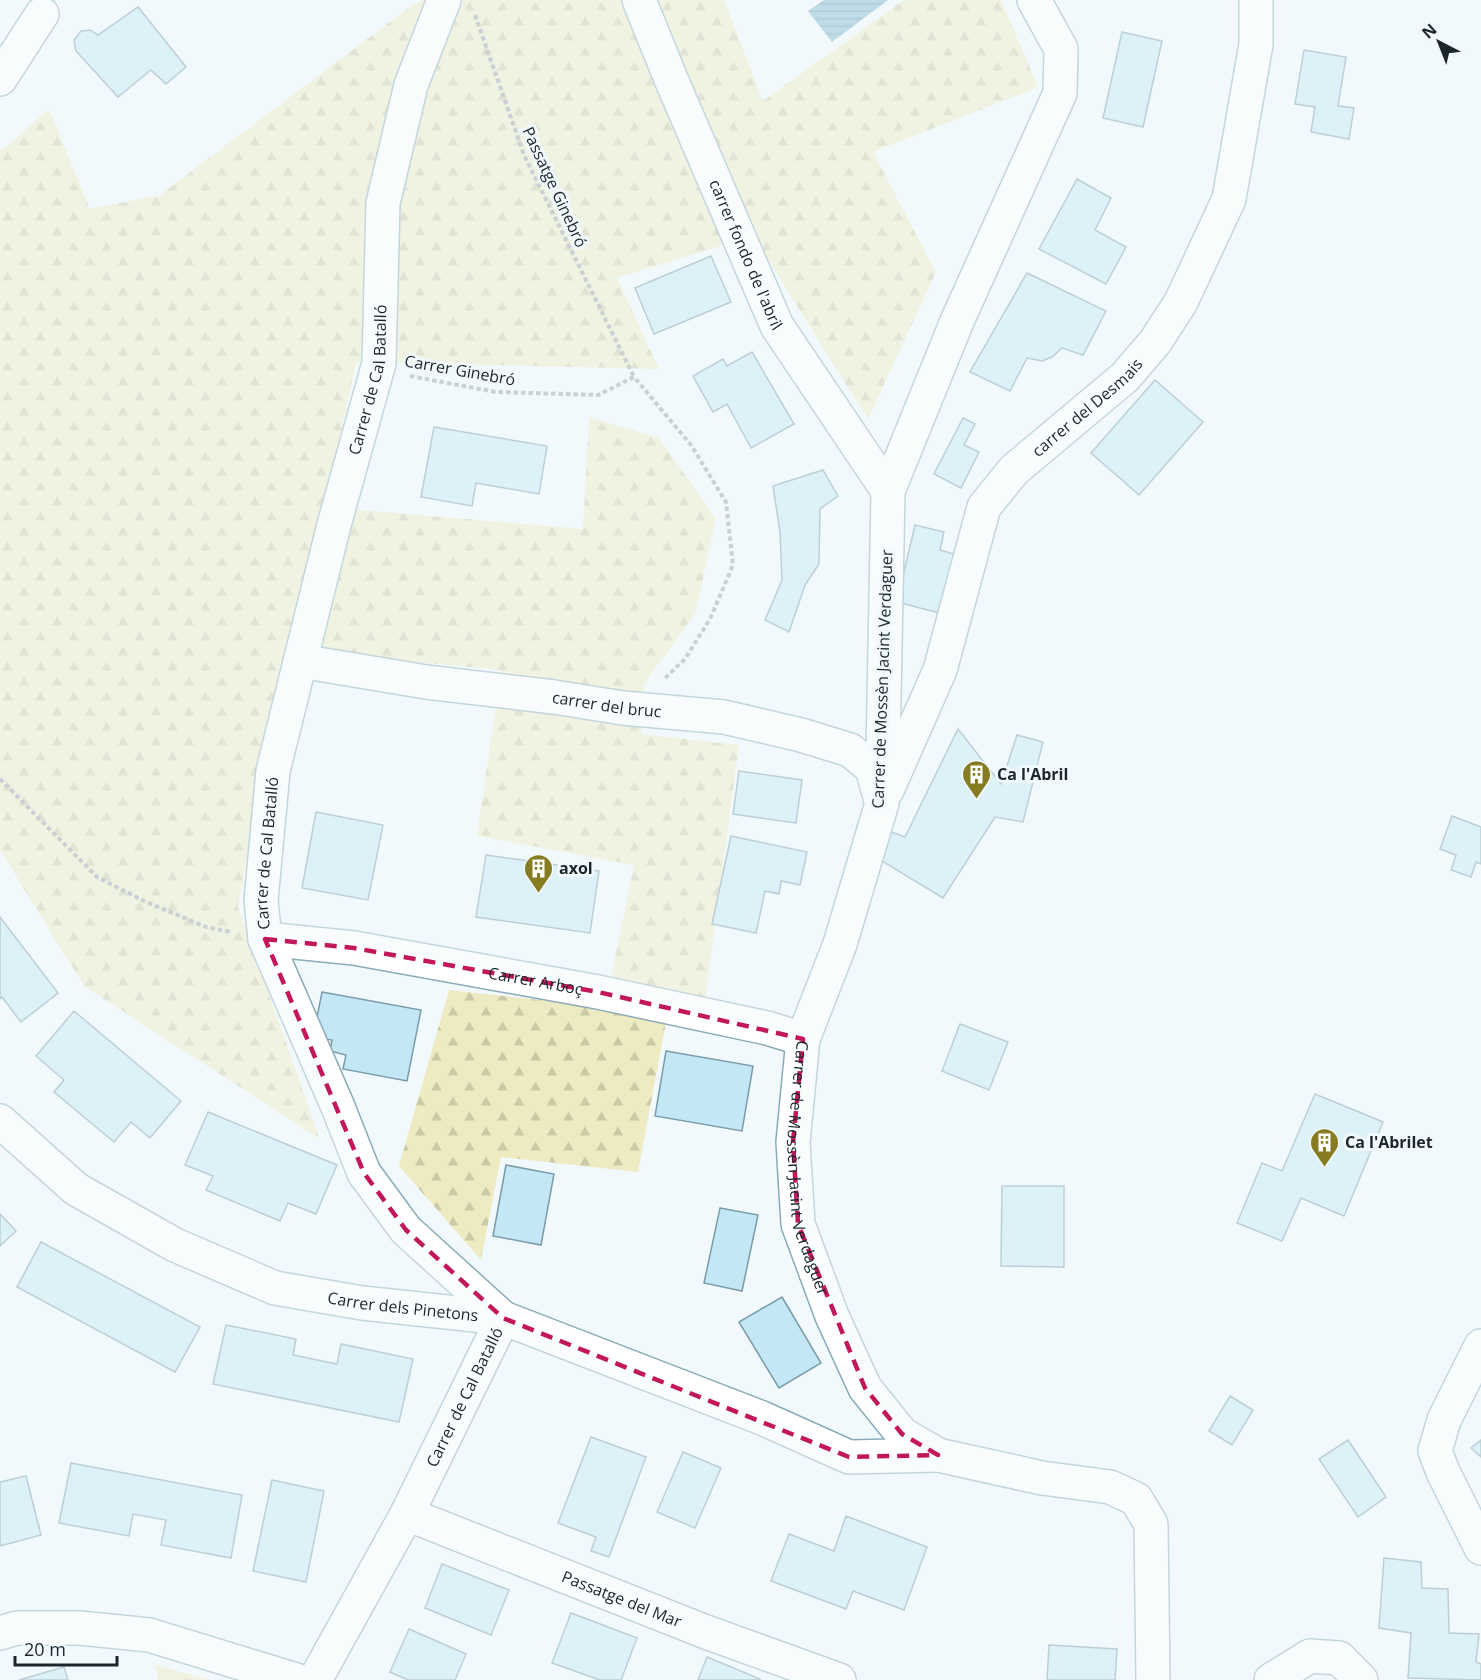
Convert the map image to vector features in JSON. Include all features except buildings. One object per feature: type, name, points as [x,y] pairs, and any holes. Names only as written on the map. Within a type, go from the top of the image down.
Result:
[{"type":"street","name":"carrer fondo de l'abril","points":[[639,0],[675,90],[777,327],[888,491]]},
{"type":"street","name":"Carrer de Mossèn Jacint Verdaguer","points":[[1034,0],[1061,49],[1060,93],[958,319],[888,491],[882,803],[840,944],[803,1039],[793,1142],[798,1224],[832,1316],[865,1388],[902,1434],[938,1455],[1042,1478],[1110,1487],[1137,1499],[1151,1524],[1153,1680]]},
{"type":"street","name":"carrer del Desmais","points":[[882,803],[940,670],[984,507],[1014,470],[1125,376],[1155,342],[1186,292],[1229,199],[1256,44],[1256,0]]},
{"type":"street","points":[[0,79],[45,4]]},
{"type":"street","name":"Carrer de Cal Batalló","points":[[315,1680],[407,1514],[503,1318],[406,1230],[364,1173],[266,939],[261,901],[273,771],[379,363],[383,203],[411,85],[458,6]]},
{"type":"street","name":"carrer del bruc","points":[[300,661],[426,682],[554,697],[623,708],[724,717],[801,735],[850,750],[872,768],[882,803]]},
{"type":"street","name":"Carrer Arboç","points":[[266,939],[354,948],[598,992],[767,1028],[803,1039]]},
{"type":"street","name":"Carrer dels Pinetons","points":[[0,1120],[76,1189],[175,1245],[275,1288],[362,1303],[503,1318],[762,1418],[849,1457],[938,1455]]},
{"type":"street","points":[[1481,1346],[1444,1420],[1436,1451],[1443,1472],[1481,1548]]},
{"type":"street","name":"Passatge del Mar","points":[[407,1514],[706,1632],[838,1680]]},
{"type":"street","points":[[0,1633],[17,1628],[80,1628],[148,1635],[296,1680]]},
{"type":"street","points":[[1271,1680],[1310,1656],[1339,1658],[1361,1680]]},
{"type":"path","name":"Passatge Ginebró","points":[[458,6],[524,155],[634,377]]},
{"type":"path","name":"Carrer Ginebró","points":[[379,363],[399,374],[496,392],[598,395],[634,377]]},
{"type":"path","points":[[623,708],[654,688],[685,659],[710,619],[733,565],[726,502],[691,445],[634,377]]},
{"type":"path","points":[[0,779],[97,877],[144,902],[206,927],[266,939]]},
{"type":"highlighted area","points":[[265,939],[354,948],[598,992],[803,1039],[793,1142],[798,1224],[865,1388],[902,1434],[938,1455],[849,1457],[503,1318],[406,1230],[364,1173]]},
{"type":"green space","points":[[423,0],[724,0],[763,101],[904,0],[1001,0],[1038,87],[873,152],[936,272],[868,419],[753,236],[617,278],[659,369],[356,362],[325,507],[583,529],[589,417],[659,438],[716,519],[695,614],[644,684],[641,734],[739,745],[705,1001],[671,995],[638,1172],[501,1157],[481,1260],[399,1166],[449,990],[605,1007],[634,865],[477,836],[501,670],[285,650],[238,906],[320,1139],[84,986],[0,850],[0,152],[49,109],[90,209],[160,195],[411,6]]},
{"type":"green space","points":[[155,1665],[211,1680],[159,1680]]},
{"type":"water","points":[[824,0],[888,0],[832,42],[808,11]]},
{"type":"place","name":"Ca l'Abril","points":[[976,800]]},
{"type":"place","name":"axol","points":[[538,894]]},
{"type":"place","name":"Ca l'Abrilet","points":[[1324,1168]]}]
